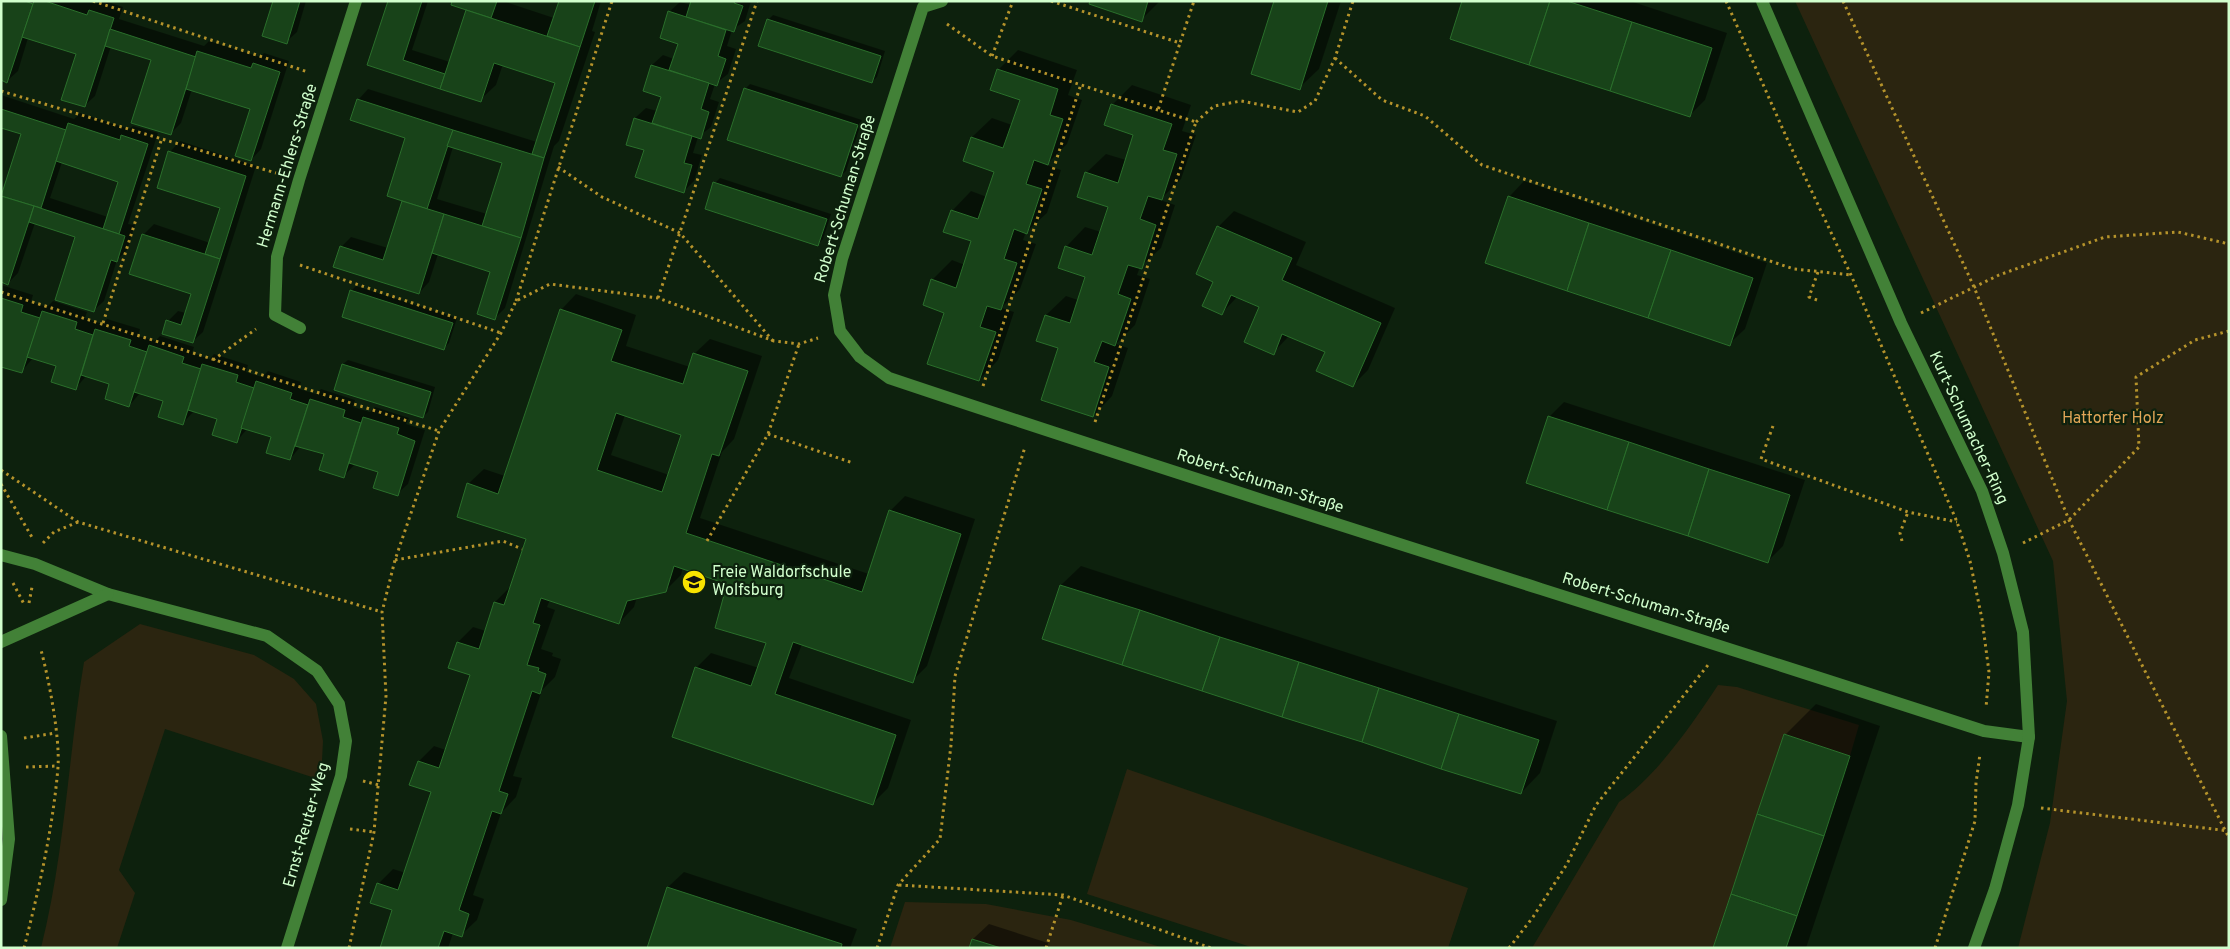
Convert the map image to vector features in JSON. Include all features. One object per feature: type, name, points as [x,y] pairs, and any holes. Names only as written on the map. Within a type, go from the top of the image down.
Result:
[{"type":"street","name":"Hermann-Ehlers-Straße","points":[[275,315],[277,257],[299,180],[356,1]]},
{"type":"street","points":[[922,7],[942,1]]},
{"type":"street","name":"Kurt-Schumacher-Ring","points":[[1762,1],[1902,323],[1982,491],[2003,553],[2023,632],[2029,737],[2018,805],[1995,889],[1974,948]]},
{"type":"street","name":"Robert-Schuman-Straße","points":[[922,7],[842,259],[834,295],[840,331],[860,357],[889,378],[1265,502],[1723,646],[1984,731],[2029,737]]},
{"type":"street","points":[[275,315],[300,328]]},
{"type":"street","name":"Ernst-Reuter-Weg","points":[[1,554],[35,564],[108,594],[267,636],[317,672],[339,704],[346,741],[341,776],[287,948]]},
{"type":"street","points":[[1,642],[108,594]]},
{"type":"street","points":[[1,900],[9,840],[2,739]]},
{"type":"path","points":[[93,1],[331,79]]},
{"type":"path","points":[[349,948],[374,832],[386,696],[382,612],[395,560],[439,431],[501,333],[516,300],[612,1]]},
{"type":"path","points":[[658,298],[757,1]]},
{"type":"path","points":[[992,56],[1013,1]]},
{"type":"path","points":[[1051,1],[1180,43]]},
{"type":"path","points":[[1158,110],[1194,1]]},
{"type":"path","points":[[1088,443],[1196,122],[1214,106],[1241,101],[1298,112],[1315,101],[1335,58],[1353,1]]},
{"type":"path","points":[[1726,1],[1851,275],[1957,522],[1970,561],[1989,672],[1984,731],[1976,783],[1975,821],[1935,948]]},
{"type":"path","points":[[1843,1],[1974,287],[2070,520],[2229,838]]},
{"type":"path","points":[[922,7],[992,56],[1196,122]]},
{"type":"path","points":[[1335,58],[1382,100],[1425,116],[1482,165],[1794,269],[1851,275]]},
{"type":"path","points":[[976,407],[1081,84]]},
{"type":"path","points":[[1,91],[162,141],[299,180]]},
{"type":"path","points":[[103,323],[162,141]]},
{"type":"path","points":[[558,167],[602,197],[680,233],[774,341]]},
{"type":"path","points":[[1902,323],[1999,275],[2106,238],[2178,232],[2229,244]]},
{"type":"path","points":[[277,257],[501,333]]},
{"type":"path","points":[[1817,300],[1809,297],[1818,272]]},
{"type":"path","points":[[516,300],[550,284],[658,298],[774,341],[799,344],[840,331]]},
{"type":"path","points":[[1,292],[439,431]]},
{"type":"path","points":[[214,360],[275,315]]},
{"type":"path","points":[[2003,553],[2070,520],[2139,447],[2136,377],[2195,340],[2229,331]]},
{"type":"path","points":[[707,541],[768,434],[799,344]]},
{"type":"path","points":[[877,948],[898,885],[940,839],[951,745],[954,676],[1032,425]]},
{"type":"path","points":[[1773,426],[1761,459],[1908,512],[1957,522]]},
{"type":"path","points":[[768,434],[853,463]]},
{"type":"path","points":[[1,470],[78,522],[382,612]]},
{"type":"path","points":[[1902,541],[1900,533],[1908,512]]},
{"type":"path","points":[[38,547],[54,532],[78,522]]},
{"type":"path","points":[[395,560],[503,541],[522,549]]},
{"type":"path","points":[[24,948],[48,838],[58,766],[56,733],[42,652],[34,627]]},
{"type":"path","points":[[1508,948],[1533,917],[1567,864],[1596,805],[1723,646]]},
{"type":"path","points":[[2,739],[56,733]]},
{"type":"path","points":[[2018,805],[2227,831]]},
{"type":"path","points":[[898,885],[1063,896],[1211,948]]},
{"type":"path","points":[[1046,948],[1063,896]]},
{"type":"green space","name":"Hattorfer Holz","points":[[1795,1],[2229,1],[2229,948],[2018,948],[2050,823],[2067,701],[2053,561]]},
{"type":"green space","points":[[140,624],[254,655],[294,679],[316,704],[323,741],[321,780],[165,729],[119,870],[135,893],[117,948],[41,948],[56,876],[84,662]]},
{"type":"green space","points":[[1718,685],[1737,687],[1859,725],[1850,756],[1784,734],[1713,948],[1532,948],[1619,802],[1647,779],[1660,764]]},
{"type":"green space","points":[[1127,769],[1468,888],[1448,948],[1254,948],[1087,894]]},
{"type":"green space","points":[[905,902],[986,904],[1071,920],[1164,948],[1001,948],[973,939],[969,948],[890,948]]},
{"type":"building","points":[[1,1],[25,1],[33,4],[7,83],[1,80]]},
{"type":"building","points":[[34,1],[45,1],[87,15],[89,10],[114,18],[85,107],[61,100],[76,54],[22,37]]},
{"type":"building","points":[[273,1],[300,1],[287,44],[262,36]]},
{"type":"building","points":[[388,1],[422,1],[403,60],[445,74],[440,89],[367,65]]},
{"type":"building","points":[[452,1],[497,1],[491,18],[451,5]]},
{"type":"building","points":[[559,1],[595,1],[580,47],[547,36]]},
{"type":"building","points":[[691,1],[735,1],[734,3],[743,6],[734,32],[686,17]]},
{"type":"building","points":[[1090,1],[1148,1],[1142,22],[1089,4]]},
{"type":"building","points":[[1274,1],[1328,1],[1300,90],[1251,74]]},
{"type":"building","points":[[1462,1],[1550,1],[1529,65],[1450,39]]},
{"type":"building","points":[[1550,1],[1567,1],[1632,22],[1610,91],[1529,65]]},
{"type":"building","points":[[466,10],[580,47],[544,158],[532,154],[555,83],[494,63],[481,102],[440,89]]},
{"type":"building","points":[[668,11],[726,30],[718,56],[726,59],[717,86],[669,70],[678,44],[660,38]]},
{"type":"building","points":[[767,19],[881,56],[872,83],[758,46]]},
{"type":"building","points":[[1632,22],[1712,48],[1690,117],[1610,91]]},
{"type":"building","points":[[110,29],[196,57],[171,135],[131,123],[151,60],[105,46]]},
{"type":"building","points":[[197,51],[251,68],[253,63],[280,72],[251,161],[235,156],[250,109],[186,89]]},
{"type":"building","points":[[651,65],[709,83],[701,109],[709,112],[701,139],[652,123],[661,97],[643,91]]},
{"type":"building","points":[[997,69],[1058,89],[1050,115],[1063,119],[1048,165],[1034,160],[1026,184],[1042,189],[1027,234],[1014,229],[1004,259],[1017,263],[1001,310],[987,306],[980,327],[996,332],[979,381],[927,364],[944,313],[923,305],[931,279],[956,288],[971,241],[943,232],[951,210],[978,219],[994,172],[963,161],[971,137],[1003,148],[1020,100],[990,90]]},
{"type":"building","points":[[744,88],[858,125],[841,177],[727,140]]},
{"type":"building","points":[[357,99],[453,130],[427,209],[387,196],[405,138],[350,120]]},
{"type":"building","points":[[1111,104],[1172,124],[1163,150],[1177,154],[1162,200],[1148,196],[1140,219],[1156,225],[1142,269],[1128,265],[1118,294],[1131,299],[1115,346],[1102,341],[1094,362],[1109,367],[1093,417],[1041,400],[1058,348],[1036,341],[1045,315],[1070,323],[1085,277],[1058,268],[1065,246],[1092,255],[1108,207],[1077,197],[1085,172],[1118,183],[1133,135],[1104,125]]},
{"type":"building","points":[[1,109],[66,130],[41,208],[1,196],[21,134],[1,128]]},
{"type":"building","points":[[634,118],[692,136],[684,163],[692,165],[684,193],[635,177],[644,150],[626,145]]},
{"type":"building","points":[[68,123],[120,140],[121,135],[148,144],[119,234],[103,229],[118,182],[56,161]]},
{"type":"building","points":[[453,130],[544,158],[521,238],[482,226],[502,163],[447,146]]},
{"type":"building","points":[[168,151],[246,176],[220,259],[205,254],[220,208],[157,188]]},
{"type":"building","points":[[713,182],[827,219],[818,246],[705,209]]},
{"type":"building","points":[[1,196],[34,206],[8,285],[1,282]]},
{"type":"building","points":[[1508,196],[1589,223],[1567,291],[1485,263]]},
{"type":"building","points":[[402,201],[444,214],[419,294],[333,267],[340,246],[383,260]]},
{"type":"building","points":[[34,206],[125,236],[117,262],[111,260],[94,312],[55,300],[75,237],[29,222]]},
{"type":"building","points":[[444,214],[521,238],[495,320],[477,314],[490,272],[432,253]]},
{"type":"building","points":[[1589,223],[1671,250],[1648,318],[1567,291]]},
{"type":"building","points":[[1217,226],[1292,258],[1282,280],[1381,323],[1353,387],[1316,371],[1325,352],[1282,334],[1274,355],[1244,342],[1259,307],[1231,295],[1222,315],[1202,306],[1213,282],[1196,274]]},
{"type":"building","points":[[142,234],[220,259],[193,343],[162,334],[166,320],[181,325],[191,294],[129,274]]},
{"type":"building","points":[[1671,250],[1753,278],[1730,346],[1648,318]]},
{"type":"building","points":[[350,290],[453,323],[444,350],[342,317]]},
{"type":"building","points":[[1,298],[23,305],[21,312],[40,318],[22,373],[1,367]]},
{"type":"building","points":[[560,309],[622,330],[611,361],[683,384],[693,353],[748,371],[719,456],[712,454],[686,533],[862,592],[889,510],[961,534],[913,683],[793,642],[775,694],[896,735],[873,805],[672,737],[695,667],[751,686],[766,643],[715,628],[727,584],[674,566],[666,592],[627,601],[619,624],[541,598],[533,623],[540,625],[527,665],[539,668],[538,671],[546,674],[540,694],[532,691],[499,791],[508,794],[501,814],[492,811],[459,910],[469,914],[462,937],[444,931],[438,948],[380,948],[392,910],[370,903],[377,883],[398,890],[431,792],[409,785],[418,761],[439,768],[470,675],[448,668],[457,642],[479,649],[494,602],[504,605],[526,539],[457,517],[467,483],[498,494]],"holes":[[[616,413],[681,435],[662,492],[597,470]]]},
{"type":"building","points":[[42,311],[77,322],[75,329],[93,335],[76,390],[51,382],[56,366],[27,357]]},
{"type":"building","points":[[95,329],[131,340],[129,346],[147,352],[129,407],[105,399],[109,384],[81,375]]},
{"type":"building","points":[[149,345],[184,357],[182,363],[201,369],[183,425],[158,417],[163,401],[134,392]]},
{"type":"building","points":[[202,364],[238,375],[236,382],[254,388],[237,443],[212,435],[217,419],[188,410]]},
{"type":"building","points":[[342,364],[431,392],[423,418],[334,390]]},
{"type":"building","points":[[256,381],[292,393],[290,399],[308,405],[290,460],[266,453],[271,437],[241,428]]},
{"type":"building","points":[[310,399],[345,410],[343,417],[361,423],[344,478],[319,470],[324,454],[295,446]]},
{"type":"building","points":[[1548,416],[1629,442],[1607,510],[1526,483]]},
{"type":"building","points":[[363,417],[399,428],[397,434],[415,441],[398,496],[373,488],[378,472],[349,463]]},
{"type":"building","points":[[1629,442],[1709,469],[1688,536],[1607,510]]},
{"type":"building","points":[[1709,469],[1790,495],[1768,563],[1688,536]]},
{"type":"building","points":[[1060,585],[1140,610],[1122,665],[1042,639]]},
{"type":"building","points":[[1140,610],[1220,637],[1202,691],[1122,665]]},
{"type":"building","points":[[1220,637],[1299,662],[1282,717],[1202,691]]},
{"type":"building","points":[[1299,662],[1379,688],[1362,742],[1282,717]]},
{"type":"building","points":[[1379,688],[1459,714],[1441,769],[1362,742]]},
{"type":"building","points":[[1459,714],[1539,740],[1521,794],[1441,769]]},
{"type":"building","points":[[1784,734],[1850,756],[1824,836],[1757,814]]},
{"type":"building","points":[[1757,814],[1824,836],[1797,916],[1731,894]]},
{"type":"building","points":[[667,887],[842,944],[841,948],[647,948]]},
{"type":"building","points":[[1731,894],[1797,916],[1786,948],[1713,948]]},
{"type":"building","points":[[972,939],[1001,948],[969,948]]},
{"type":"place","name":"Freie Waldorfschule Wolfsburg","points":[[694,582]]}]
